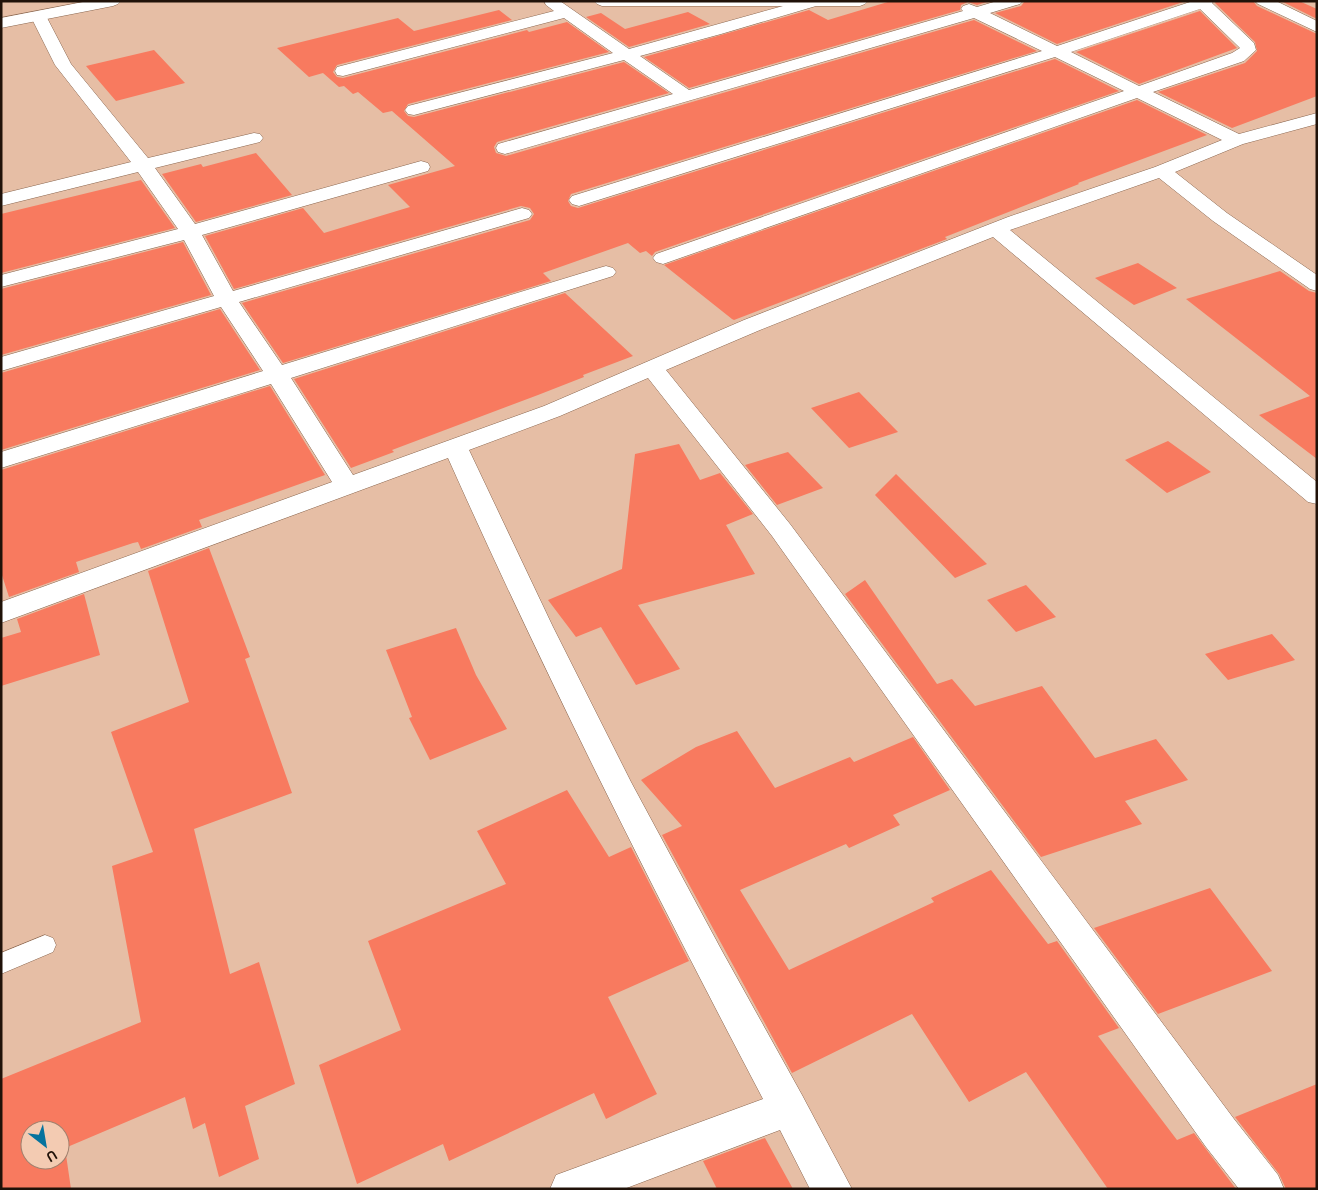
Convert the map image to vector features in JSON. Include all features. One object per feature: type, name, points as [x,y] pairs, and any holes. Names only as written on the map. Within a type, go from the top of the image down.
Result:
[{"type":"street","points":[[1,23],[113,1]]},
{"type":"street","points":[[550,1],[687,96]]},
{"type":"street","points":[[602,1],[860,1]]},
{"type":"street","points":[[506,148],[1015,1]]},
{"type":"street","points":[[1262,1],[1317,27]]},
{"type":"street","points":[[414,110],[811,2]]},
{"type":"street","points":[[579,200],[754,144],[1055,52],[1204,2],[1248,46],[1248,50],[1221,65],[663,258]]},
{"type":"street","points":[[955,3],[1238,140]]},
{"type":"street","points":[[343,72],[566,13]]},
{"type":"street","points":[[38,15],[63,64],[142,165],[190,232],[227,300],[277,374],[348,487]]},
{"type":"street","points":[[1,613],[552,411],[752,325],[996,229],[1162,171],[1238,140],[1317,118]]},
{"type":"street","points":[[1,200],[254,138]]},
{"type":"street","points":[[1,281],[190,232],[421,167]]},
{"type":"street","points":[[1162,171],[1220,217],[1317,285]]},
{"type":"street","points":[[1,364],[522,214]]},
{"type":"street","points":[[996,229],[1317,496]]},
{"type":"street","points":[[1,460],[606,272]]},
{"type":"street","points":[[652,368],[781,530],[1220,1133],[1264,1189]]},
{"type":"street","points":[[455,447],[591,735],[683,913],[832,1189]]},
{"type":"street","points":[[570,1189],[789,1108]]},
{"type":"lane","points":[[1,964],[45,945]]},
{"type":"building","points":[[891,1],[990,1],[977,5],[968,2],[961,5],[960,10],[689,88],[644,57],[809,10],[828,20]]},
{"type":"building","points":[[1025,1],[1186,1],[1057,44],[995,13],[1021,6]]},
{"type":"building","points":[[1216,1],[1253,1],[1257,6],[1317,34],[1317,96],[1232,128],[1158,92],[1245,63],[1257,51],[1255,42],[1215,3]]},
{"type":"building","points":[[1281,1],[1299,1],[1317,9],[1317,19]]},
{"type":"building","points":[[499,10],[512,20],[337,65],[333,72],[337,77],[343,78],[527,30],[529,32],[567,22],[609,52],[408,104],[404,111],[408,116],[414,117],[624,62],[669,93],[497,142],[494,147],[496,153],[506,156],[974,20],[1037,51],[571,194],[568,201],[571,206],[578,208],[1055,59],[1119,91],[655,252],[652,256],[646,251],[640,253],[628,243],[543,273],[551,281],[283,363],[242,303],[530,220],[534,214],[530,208],[521,206],[234,289],[205,236],[303,208],[324,233],[410,207],[388,185],[455,166],[392,111],[383,113],[358,92],[353,94],[344,86],[339,87],[323,73],[309,77],[277,48],[398,18],[414,31]]},
{"type":"building","points":[[1200,11],[1237,48],[1139,84],[1076,52]]},
{"type":"building","points":[[688,12],[710,24],[629,47],[586,17],[601,13],[625,29]]},
{"type":"building","points":[[154,50],[185,83],[116,101],[86,66]]},
{"type":"building","points":[[1137,100],[1207,135],[1078,183],[945,237],[947,239],[734,320],[664,265]]},
{"type":"building","points":[[256,153],[292,195],[196,222],[162,174],[201,164],[203,167]]},
{"type":"building","points":[[141,180],[175,228],[1,273],[1,214]]},
{"type":"building","points":[[183,242],[211,295],[1,355],[1,289]]},
{"type":"building","points":[[1138,263],[1177,288],[1134,305],[1095,278]]},
{"type":"building","points":[[1280,271],[1309,291],[1317,293],[1317,459],[1259,415],[1310,396],[1186,299]]},
{"type":"building","points":[[565,293],[633,356],[538,395],[392,450],[394,452],[351,468],[294,379]]},
{"type":"building","points":[[220,309],[260,370],[1,450],[1,373]]},
{"type":"building","points":[[270,386],[325,475],[199,520],[202,527],[141,549],[138,542],[133,543],[76,562],[79,572],[9,597],[1,572],[1,470]]},
{"type":"building","points":[[859,392],[898,432],[849,448],[811,408]]},
{"type":"building","points":[[1168,441],[1211,472],[1167,493],[1125,460]]},
{"type":"building","points":[[679,444],[700,480],[720,473],[753,514],[726,525],[755,574],[638,605],[680,669],[636,685],[601,627],[576,637],[548,600],[622,569],[635,454]]},
{"type":"building","points":[[788,452],[823,488],[777,505],[745,465]]},
{"type":"building","points":[[896,474],[987,564],[955,578],[875,495]]},
{"type":"building","points":[[209,548],[250,657],[245,659],[292,793],[194,829],[230,974],[259,962],[295,1084],[245,1106],[259,1159],[219,1177],[205,1123],[193,1129],[185,1097],[70,1146],[70,1120],[20,1120],[20,1170],[68,1170],[71,1189],[1,1189],[1,1079],[141,1022],[112,866],[153,852],[111,732],[189,702],[148,571]]},
{"type":"building","points":[[865,580],[937,684],[952,679],[975,706],[1042,686],[1095,758],[1156,739],[1188,780],[1125,801],[1142,824],[1041,857],[845,594]]},
{"type":"building","points":[[1026,585],[1056,617],[1016,632],[987,600]]},
{"type":"building","points":[[84,594],[100,655],[1,686],[1,638],[21,632],[17,619]]},
{"type":"building","points":[[456,628],[476,675],[507,729],[430,760],[409,718],[412,717],[386,650]]},
{"type":"building","points":[[1272,634],[1295,660],[1228,680],[1205,654]]},
{"type":"building","points":[[737,731],[775,788],[850,757],[854,762],[913,737],[950,790],[893,815],[900,825],[849,848],[846,844],[740,890],[789,970],[934,902],[931,898],[991,870],[1048,944],[1057,941],[1119,1028],[1098,1036],[1177,1140],[1194,1133],[1236,1189],[1108,1189],[1026,1072],[969,1102],[912,1014],[792,1073],[662,835],[682,826],[641,780],[696,747]]},
{"type":"building","points":[[567,790],[609,857],[631,847],[689,961],[608,997],[657,1094],[606,1119],[594,1093],[449,1161],[443,1144],[357,1184],[319,1065],[401,1030],[368,941],[506,884],[477,831]]},
{"type":"building","points":[[1210,888],[1272,971],[1158,1014],[1094,928]]},
{"type":"building","points":[[1317,1084],[1317,1189],[1286,1189],[1279,1174],[1235,1117]]},
{"type":"building","points":[[765,1138],[793,1189],[717,1189],[703,1161]]}]
